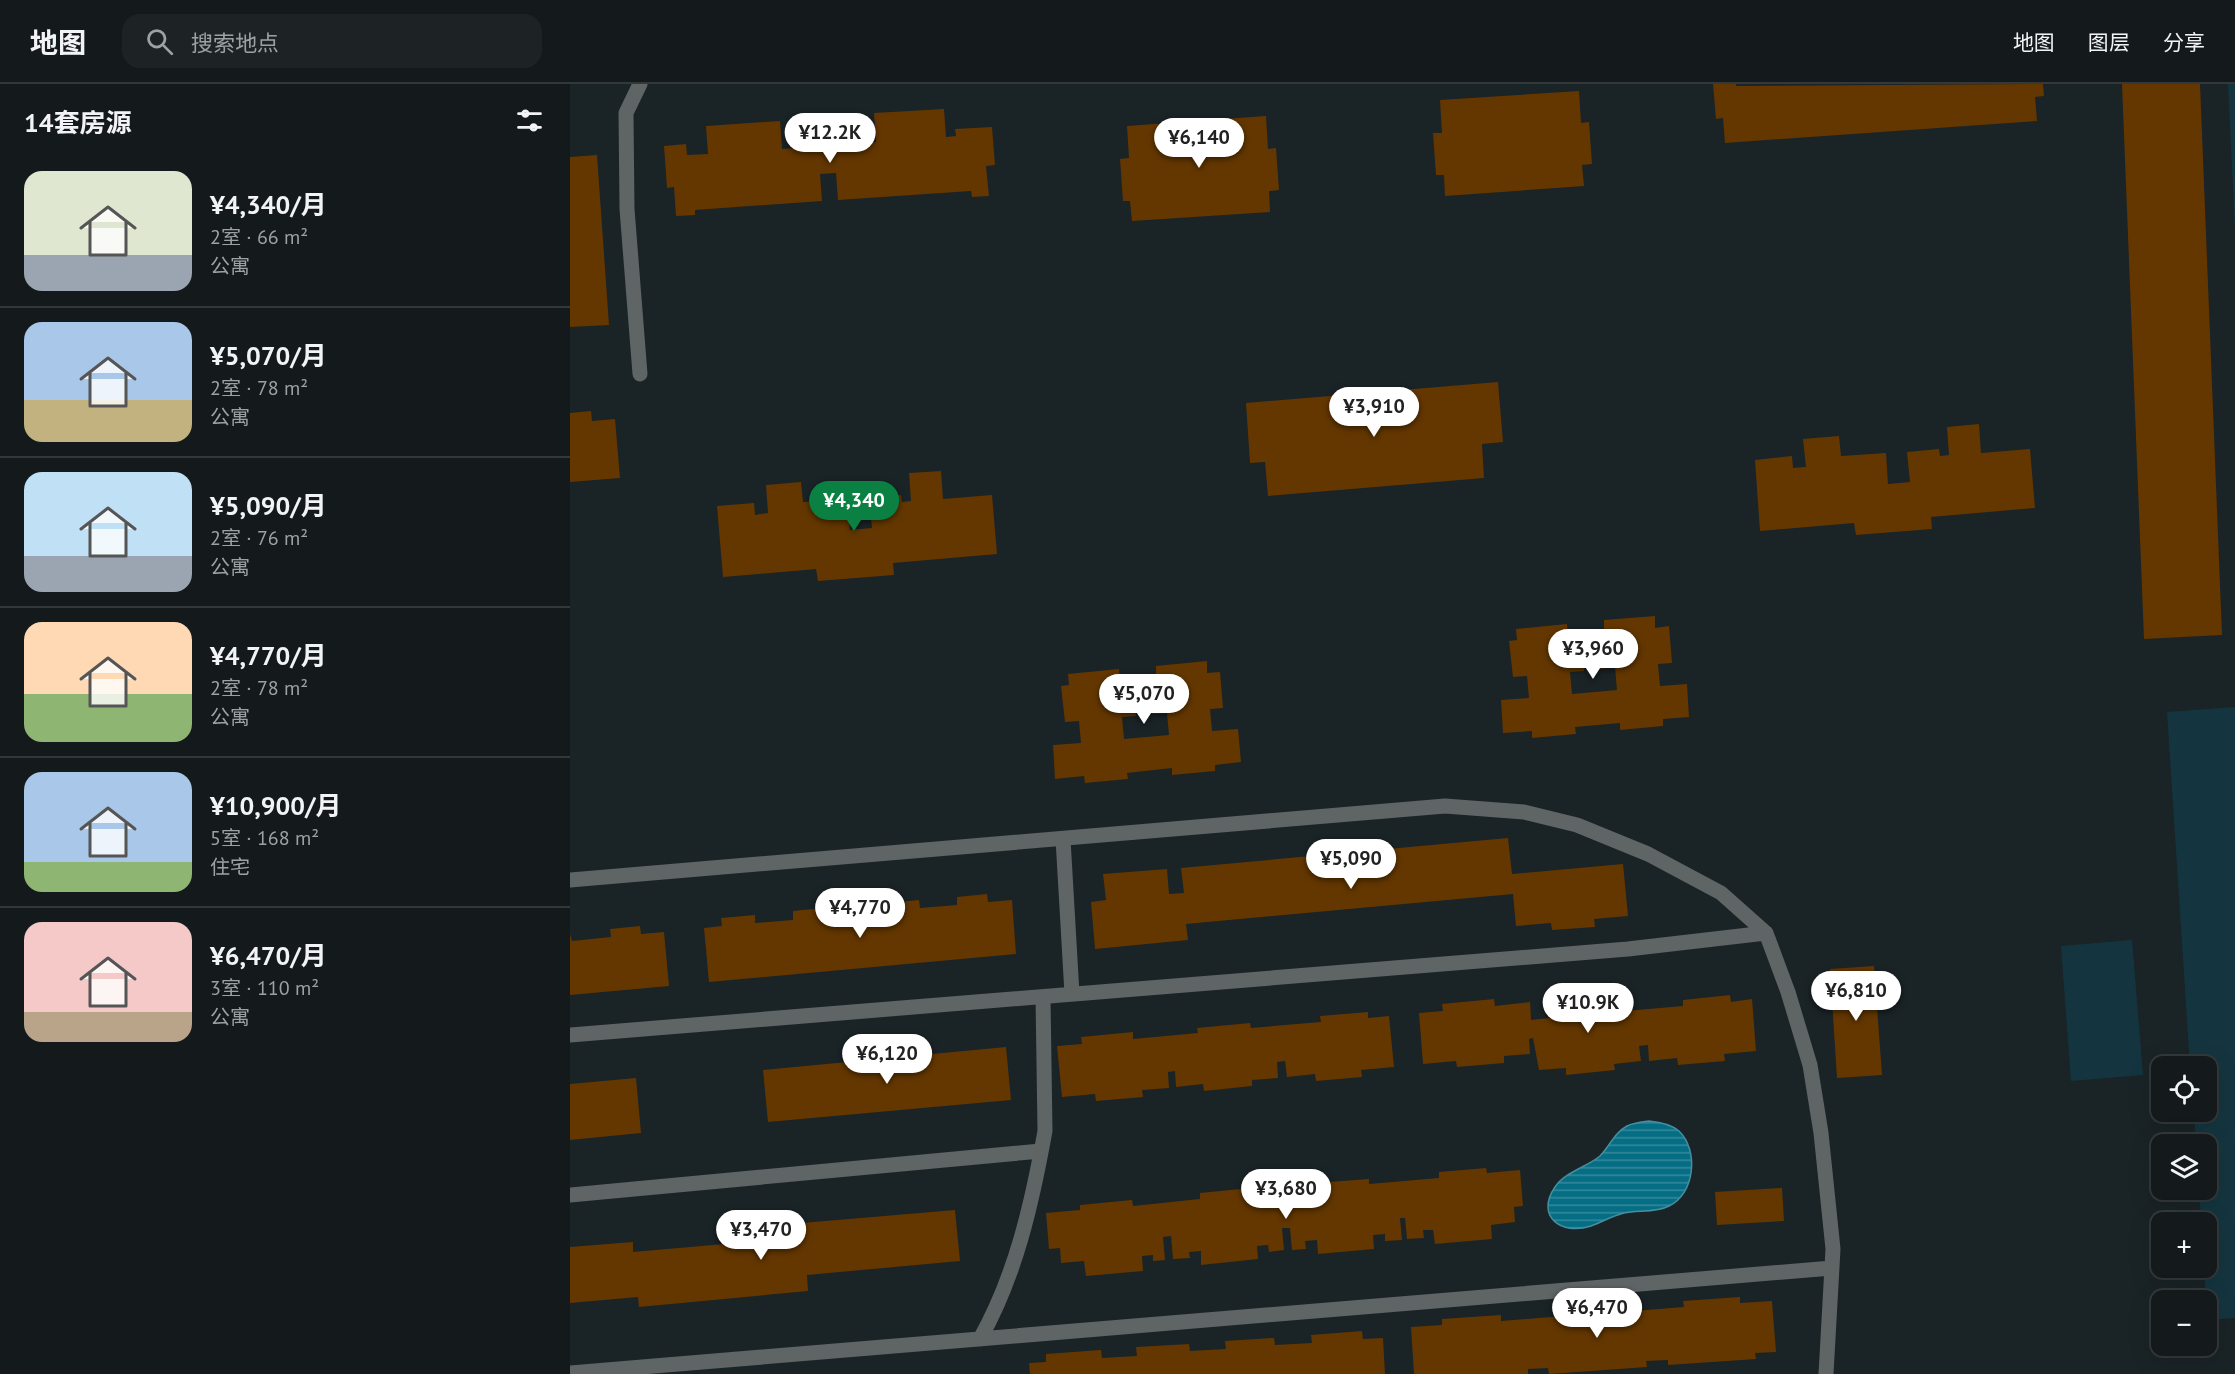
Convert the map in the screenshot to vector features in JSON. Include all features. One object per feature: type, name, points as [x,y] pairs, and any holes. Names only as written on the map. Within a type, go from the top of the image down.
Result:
[{"type":"lane","points":[[640,84],[626,113],[627,209],[640,374]]},
{"type":"lane","points":[[570,880],[1446,806],[1524,812],[1577,825],[1648,854],[1721,893],[1766,933],[1788,992],[1810,1065],[1821,1133],[1833,1249],[1826,1374]]},
{"type":"lane","points":[[1063,839],[1072,994]]},
{"type":"lane","points":[[570,1035],[1628,949],[1766,933]]},
{"type":"lane","points":[[980,1339],[993,1316],[1012,1270],[1033,1193],[1045,1131],[1043,997]]},
{"type":"lane","points":[[570,1196],[1041,1151]]},
{"type":"lane","points":[[570,1373],[1832,1268]]},
{"type":"shaded area","points":[[2228,84],[2235,84],[2235,230]]},
{"type":"shaded area","points":[[2235,707],[2235,1318],[2217,1319],[2217,1290],[2205,1290],[2205,1278],[2217,1278],[2217,1212],[2200,1212],[2200,1200],[2217,1200],[2217,1134],[2195,1134],[2195,1122],[2217,1122],[2217,1056],[2189,1056],[2167,712]]},
{"type":"shaded area","points":[[2132,940],[2143,1075],[2071,1081],[2061,946]]},
{"type":"water","points":[[1649,1121],[1665,1124],[1679,1131],[1690,1149],[1689,1182],[1678,1200],[1664,1208],[1624,1213],[1580,1228],[1561,1226],[1554,1221],[1548,1207],[1550,1197],[1559,1182],[1600,1156],[1615,1136],[1627,1126]]},
{"type":"building","points":[[1713,84],[1736,84],[1736,86],[2043,84],[2044,96],[2035,97],[2037,121],[1725,143],[1723,118],[1716,119]]},
{"type":"building","points":[[2122,84],[2200,84],[2222,635],[2144,639]]},
{"type":"building","points":[[1579,91],[1581,123],[1589,122],[1592,164],[1582,165],[1584,186],[1445,196],[1444,175],[1436,175],[1433,133],[1442,133],[1440,100]]},
{"type":"building","points":[[944,109],[946,137],[956,136],[955,129],[992,127],[995,165],[986,166],[989,196],[972,197],[971,191],[838,200],[836,173],[820,174],[822,201],[695,210],[695,215],[676,216],[674,187],[667,188],[664,146],[686,144],[687,155],[708,154],[706,126],[780,121],[782,149],[876,142],[874,113]]},
{"type":"building","points":[[1266,116],[1268,149],[1276,148],[1279,190],[1269,191],[1270,212],[1132,221],[1130,201],[1123,201],[1120,159],[1129,158],[1127,126]]},
{"type":"building","points":[[597,155],[609,325],[570,327],[570,157]]},
{"type":"building","points":[[1498,382],[1503,442],[1482,444],[1484,478],[1268,496],[1265,462],[1250,463],[1246,403]]},
{"type":"building","points":[[591,411],[592,421],[615,419],[620,478],[570,482],[570,413]]},
{"type":"building","points":[[1979,424],[1981,453],[2030,449],[2035,508],[1931,517],[1932,529],[1856,535],[1854,523],[1760,531],[1755,460],[1792,456],[1793,468],[1806,467],[1803,439],[1839,436],[1841,456],[1886,453],[1888,484],[1910,482],[1907,452],[1939,449],[1940,456],[1949,455],[1947,427]]},
{"type":"building","points":[[941,471],[943,499],[992,495],[997,554],[893,563],[894,575],[818,581],[816,569],[723,577],[717,506],[754,503],[755,515],[768,513],[766,485],[801,482],[803,502],[848,499],[850,530],[872,528],[869,498],[901,495],[902,502],[911,501],[909,473]]},
{"type":"building","points":[[1655,616],[1655,628],[1669,626],[1672,663],[1658,664],[1660,686],[1687,684],[1689,717],[1663,719],[1663,726],[1620,730],[1620,723],[1575,727],[1576,734],[1532,738],[1532,731],[1503,733],[1501,700],[1529,698],[1527,676],[1513,677],[1509,641],[1517,640],[1516,629],[1567,624],[1568,635],[1581,635],[1584,671],[1570,672],[1572,694],[1617,690],[1615,667],[1600,669],[1597,633],[1604,632],[1604,620]]},
{"type":"building","points":[[1207,661],[1207,673],[1220,672],[1223,708],[1210,709],[1212,731],[1238,729],[1241,762],[1215,765],[1215,771],[1172,775],[1172,768],[1127,773],[1128,779],[1085,783],[1084,776],[1055,779],[1053,745],[1081,743],[1079,721],[1065,722],[1061,686],[1069,685],[1068,674],[1119,669],[1120,681],[1132,680],[1136,716],[1122,717],[1124,739],[1169,735],[1167,713],[1152,714],[1149,678],[1156,677],[1156,666]]},
{"type":"building","points":[[1508,838],[1512,874],[1623,864],[1628,916],[1594,919],[1595,927],[1552,930],[1551,923],[1516,926],[1513,894],[1186,924],[1188,940],[1095,949],[1091,902],[1106,900],[1103,874],[1167,869],[1169,894],[1184,893],[1181,868]]},
{"type":"building","points":[[987,894],[988,902],[1012,900],[1016,954],[709,982],[704,928],[722,926],[721,918],[755,915],[755,923],[793,920],[793,911],[834,907],[835,916],[879,912],[879,904],[919,900],[920,908],[957,905],[957,897]]},
{"type":"building","points":[[640,926],[641,934],[664,932],[669,986],[570,995],[570,934],[572,941],[611,937],[610,929]]},
{"type":"building","points":[[1874,966],[1882,1075],[1837,1078],[1830,969]]},
{"type":"building","points":[[1730,995],[1731,1002],[1752,999],[1756,1051],[1724,1054],[1725,1061],[1678,1065],[1677,1058],[1649,1061],[1648,1045],[1639,1046],[1641,1061],[1614,1064],[1615,1070],[1566,1075],[1566,1068],[1539,1070],[1533,1038],[1529,1039],[1530,1054],[1504,1056],[1504,1063],[1457,1067],[1456,1061],[1423,1064],[1419,1013],[1443,1011],[1442,1004],[1494,999],[1495,1006],[1530,1002],[1531,1020],[1560,1017],[1560,1012],[1613,1007],[1614,1012],[1683,1006],[1683,1000]]},
{"type":"building","points":[[1368,1012],[1368,1018],[1389,1016],[1394,1067],[1361,1070],[1362,1077],[1316,1081],[1315,1074],[1287,1077],[1285,1061],[1277,1062],[1278,1078],[1252,1080],[1252,1086],[1204,1091],[1203,1084],[1176,1087],[1175,1071],[1168,1072],[1169,1088],[1142,1090],[1143,1097],[1096,1101],[1095,1094],[1062,1097],[1057,1046],[1082,1044],[1081,1037],[1133,1032],[1133,1039],[1198,1033],[1197,1028],[1250,1023],[1251,1028],[1321,1022],[1320,1016]]},
{"type":"building","points":[[1006,1047],[1011,1100],[768,1122],[763,1070]]},
{"type":"building","points":[[636,1078],[641,1133],[570,1140],[570,1084]]},
{"type":"building","points":[[1486,1168],[1487,1173],[1520,1170],[1523,1206],[1514,1207],[1515,1222],[1491,1225],[1492,1239],[1435,1244],[1433,1230],[1423,1230],[1424,1238],[1407,1239],[1405,1218],[1400,1218],[1402,1240],[1385,1241],[1385,1234],[1373,1235],[1374,1249],[1318,1254],[1317,1240],[1305,1241],[1306,1249],[1292,1250],[1290,1228],[1282,1228],[1284,1250],[1269,1252],[1268,1245],[1257,1246],[1258,1259],[1201,1265],[1201,1251],[1189,1252],[1190,1258],[1173,1259],[1171,1236],[1163,1237],[1165,1260],[1153,1261],[1153,1255],[1142,1256],[1143,1271],[1086,1276],[1084,1261],[1061,1263],[1060,1248],[1049,1249],[1046,1213],[1080,1210],[1080,1205],[1132,1200],[1133,1206],[1200,1199],[1200,1193],[1251,1188],[1252,1195],[1316,1189],[1316,1183],[1369,1179],[1369,1184],[1439,1178],[1439,1172]]},
{"type":"building","points":[[1782,1188],[1784,1221],[1717,1225],[1715,1192]]},
{"type":"building","points":[[955,1210],[960,1261],[807,1275],[808,1291],[639,1307],[638,1297],[570,1303],[570,1247],[633,1242],[633,1252],[803,1237],[802,1223]]},
{"type":"building","points":[[1740,1297],[1740,1303],[1772,1301],[1776,1352],[1755,1353],[1756,1359],[1668,1365],[1668,1360],[1646,1361],[1647,1367],[1549,1374],[1548,1368],[1528,1369],[1528,1374],[1414,1374],[1411,1327],[1442,1325],[1442,1319],[1501,1315],[1501,1321],[1563,1316],[1563,1310],[1620,1306],[1621,1312],[1684,1307],[1683,1301]]},
{"type":"building","points":[[1362,1331],[1363,1339],[1383,1338],[1385,1374],[1030,1374],[1029,1363],[1046,1362],[1046,1354],[1101,1350],[1102,1358],[1137,1356],[1136,1347],[1189,1344],[1190,1351],[1226,1349],[1225,1341],[1274,1338],[1275,1345],[1312,1343],[1311,1335]]}]
